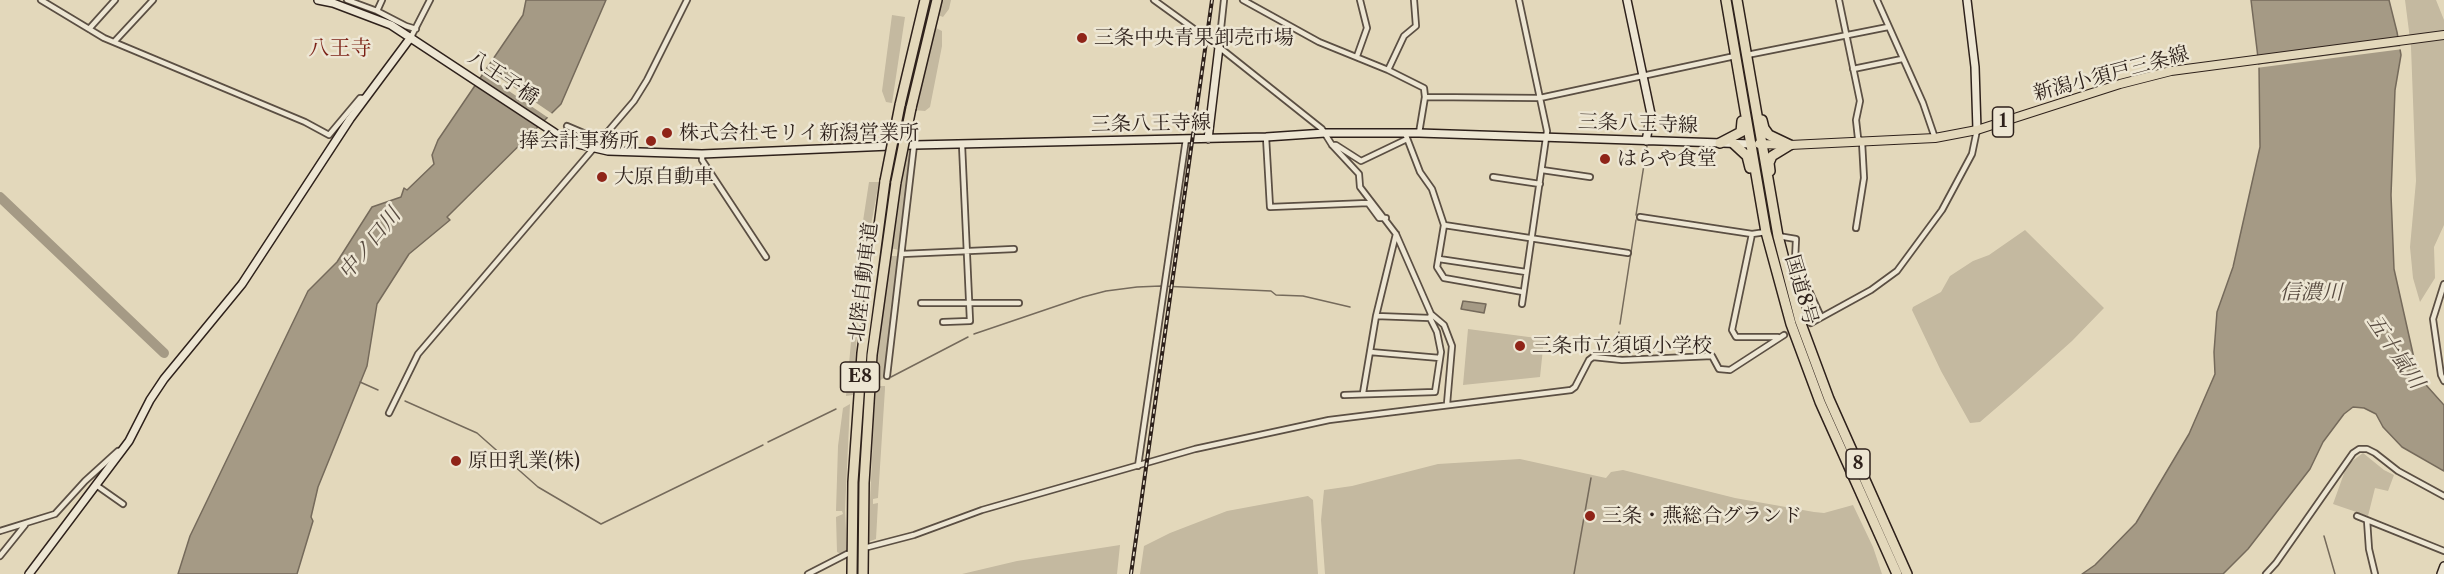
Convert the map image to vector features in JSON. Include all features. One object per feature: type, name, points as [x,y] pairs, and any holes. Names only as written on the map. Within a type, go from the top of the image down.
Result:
[{"type":"highway","name":"北陸自動車道","points":[[852,574],[853,482],[862,353],[885,181],[925,0]]},
{"type":"highway","name":"北陸自動車道","points":[[863,574],[864,483],[872,355],[896,182],[937,0]]},
{"type":"highway","name":"国道8号","points":[[1726,0],[1740,81],[1772,203],[1807,356],[1897,574]]},
{"type":"highway","name":"国道8号","points":[[1737,0],[1753,92],[1760,192],[1766,232],[1791,324],[1833,410],[1907,574]]},
{"type":"highway","points":[[1720,143],[1735,137],[1743,130],[1739,100],[1740,81]]},
{"type":"highway","points":[[1753,92],[1758,101],[1764,128],[1774,138],[1790,145]]},
{"type":"highway","points":[[1734,144],[1747,156],[1754,186],[1760,192]]},
{"type":"highway","points":[[1772,203],[1775,195],[1769,160],[1774,153],[1790,145]]},
{"type":"main road","points":[[29,574],[129,441],[155,393],[242,284],[282,220],[411,37],[391,25],[333,3],[318,0]]},
{"type":"main road","points":[[1627,0],[1651,114],[1646,141]]},
{"type":"main road","points":[[1967,0],[1975,67],[1977,130]]},
{"type":"main road","name":"新潟小須戸三条線","points":[[1757,144],[1790,145],[1935,138],[1977,130],[2120,84],[2171,71],[2444,35]]},
{"type":"main road","name":"八王子橋","points":[[411,37],[555,133]]},
{"type":"main road","points":[[1208,139],[1219,47]]},
{"type":"main road","name":"三条八王寺線","points":[[555,133],[573,143],[594,149],[641,154],[1208,139],[1325,133],[1406,136],[1419,133],[1757,144]]},
{"type":"main road","points":[[2441,574],[2444,566]]},
{"type":"street","points":[[40,0],[89,29],[305,122],[329,135],[360,98],[366,98]]},
{"type":"street","points":[[89,29],[115,0]]},
{"type":"street","points":[[115,41],[153,0]]},
{"type":"street","points":[[346,0],[416,29]]},
{"type":"street","points":[[377,11],[382,0]]},
{"type":"street","points":[[389,413],[418,354],[634,101],[687,0]]},
{"type":"street","points":[[1154,0],[1219,47],[1325,133],[1332,145],[1359,174],[1360,187],[1396,234],[1437,332],[1440,357],[1435,392],[1344,395]]},
{"type":"street","points":[[1219,47],[1224,0]]},
{"type":"street","points":[[1243,0],[1319,42],[1388,69],[1424,88],[1425,97],[1419,133]]},
{"type":"street","points":[[1357,56],[1367,28],[1360,0]]},
{"type":"street","points":[[1388,69],[1404,36],[1416,26],[1414,0]]},
{"type":"street","points":[[1519,0],[1547,138],[1522,304]]},
{"type":"street","points":[[1839,0],[1860,101],[1856,120],[1858,138],[1862,142],[1864,178],[1856,228]]},
{"type":"street","points":[[1876,0],[1923,103],[1935,138]]},
{"type":"street","points":[[411,37],[428,1]]},
{"type":"street","points":[[1746,55],[1888,27]]},
{"type":"street","points":[[1425,97],[1540,98],[1735,56]]},
{"type":"street","points":[[1853,69],[1902,59]]},
{"type":"street","points":[[567,126],[600,140]]},
{"type":"street","points":[[1811,323],[1871,290],[1897,271],[1942,210],[1972,154],[1977,130]]},
{"type":"street","points":[[1332,145],[1336,145],[1362,161],[1406,136],[1420,172],[1432,189],[1444,225],[1439,273],[1444,278],[1523,292]]},
{"type":"street","points":[[1266,137],[1270,207],[1368,203],[1379,218],[1386,218]]},
{"type":"street","points":[[1138,466],[1186,139]]},
{"type":"street","points":[[887,376],[914,145]]},
{"type":"street","points":[[943,322],[970,321],[962,145]]},
{"type":"street","points":[[702,154],[702,160],[766,257]]},
{"type":"street","points":[[1542,170],[1590,177]]},
{"type":"street","points":[[1493,177],[1540,184]]},
{"type":"street","points":[[1640,217],[1752,234],[1766,232]]},
{"type":"street","points":[[1444,225],[1628,253]]},
{"type":"street","points":[[1363,393],[1376,316],[1396,234]]},
{"type":"street","points":[[868,547],[914,535],[982,510],[1195,449],[1329,420],[1571,390],[1593,357],[1622,360],[1712,356],[1719,369],[1730,370],[1781,336],[1736,337],[1732,330],[1752,234]]},
{"type":"street","points":[[1778,236],[1796,239],[1795,260],[1821,317]]},
{"type":"street","points":[[902,254],[1014,249]]},
{"type":"street","points":[[1439,259],[1526,272]]},
{"type":"street","points":[[2444,284],[2433,319],[2441,375],[2444,381]]},
{"type":"street","points":[[921,303],[1018,303]]},
{"type":"street","points":[[1376,316],[1430,316],[1444,325],[1452,346],[1447,404]]},
{"type":"street","points":[[1370,352],[1440,357]]},
{"type":"street","points":[[0,531],[25,525],[60,510],[85,481],[129,441]]},
{"type":"street","points":[[2266,574],[2277,563],[2353,453],[2359,449],[2367,449],[2375,453],[2398,471],[2444,496]]},
{"type":"street","points":[[96,485],[123,504]]},
{"type":"street","points":[[2357,516],[2444,551]]},
{"type":"street","points":[[2367,520],[2369,549],[2375,574]]},
{"type":"street","points":[[0,556],[25,525]]},
{"type":"street","points":[[808,574],[847,554]]},
{"type":"shaded area","points":[[941,0],[951,0],[949,9],[943,17],[938,15]]},
{"type":"shaded area","points":[[2405,0],[2436,0],[2444,20],[2444,225],[2434,247],[2435,278],[2420,302],[2413,278],[2410,247],[2416,181],[2411,47]]},
{"type":"shaded area","points":[[892,15],[905,17],[892,103],[886,102],[882,91]]},
{"type":"shaded area","points":[[934,27],[942,31],[942,46],[930,107],[925,111],[913,110]]},
{"type":"shaded area","points":[[909,151],[899,250],[890,248],[906,152]]},
{"type":"shaded area","points":[[869,182],[879,182],[866,252],[862,252],[859,247]]},
{"type":"shaded area","points":[[2025,230],[2104,308],[2072,341],[1980,422],[1970,423],[1941,371],[1912,310],[1913,307],[1941,292],[1950,276],[1973,261],[1989,255]]},
{"type":"shaded area","points":[[859,256],[865,256],[859,302],[853,395],[846,396]]},
{"type":"shaded area","points":[[889,256],[898,256],[899,259],[885,377],[875,384]]},
{"type":"shaded area","points":[[1468,329],[1544,339],[1540,377],[1463,385]]},
{"type":"shaded area","points":[[885,386],[885,389],[878,498],[873,499],[873,504],[878,503],[876,539],[868,542],[876,388]]},
{"type":"shaded area","points":[[850,404],[845,510],[847,551],[841,554],[837,552],[836,517],[843,514],[842,511],[836,511],[838,446],[843,408]]},
{"type":"shaded area","points":[[2363,453],[2394,475],[2388,491],[2375,488],[2368,516],[2333,504],[2347,465]]},
{"type":"shaded area","name":"三条・燕総合グランド","points":[[1520,459],[1606,478],[1611,472],[1623,470],[1735,498],[1814,512],[1824,513],[1853,505],[1873,547],[1882,574],[1325,574],[1321,520],[1324,490],[1352,486],[1438,464]]},
{"type":"shaded area","points":[[1308,496],[1313,500],[1318,574],[1140,574],[1144,546],[1170,533],[1227,511]]},
{"type":"shaded area","points":[[1120,545],[1117,574],[962,574],[1017,561]]},
{"type":"water","name":"中ノ口川","points":[[526,0],[606,0],[561,104],[447,217],[450,220],[409,254],[377,304],[367,366],[318,487],[311,517],[313,521],[297,574],[178,574],[190,536],[308,291],[337,262],[372,207],[401,197],[404,188],[407,190],[434,164],[432,155],[438,140],[523,15]]},
{"type":"water","name":"信濃川","points":[[2251,0],[2389,0],[2401,55],[2395,90],[2391,195],[2394,269],[2418,376],[2444,405],[2444,471],[2402,447],[2383,427],[2376,414],[2364,408],[2353,407],[2344,414],[2323,442],[2310,469],[2248,549],[2223,574],[2082,574],[2095,565],[2136,523],[2189,434],[2215,374],[2217,312],[2233,267],[2260,147],[2259,66]]},
{"type":"water","points":[[1463,301],[1486,304],[1484,313],[1461,309]]},
{"type":"pier","points":[[2402,46],[2403,49],[2256,68],[2256,65]]},
{"type":"pier","points":[[484,67],[554,115],[550,119],[481,72]]},
{"type":"waterway","points":[[1636,215],[1647,146]]},
{"type":"waterway","points":[[0,197],[164,353]]},
{"type":"waterway","points":[[1620,324],[1636,220]]},
{"type":"waterway","points":[[974,334],[1083,297],[1137,287],[1271,291],[1276,295],[1303,296],[1350,307]]},
{"type":"waterway","points":[[1617,341],[1619,332]]},
{"type":"waterway","points":[[891,377],[968,337]]},
{"type":"waterway","points":[[360,382],[378,390]]},
{"type":"waterway","points":[[405,401],[477,433],[538,487],[601,524],[763,445]]},
{"type":"waterway","points":[[768,442],[836,409]]},
{"type":"waterway","points":[[1574,574],[1591,478]]},
{"type":"waterway","points":[[2324,536],[2335,574]]},
{"type":"tunnel","points":[[1784,335],[1811,323]]},
{"type":"railway","points":[[1131,574],[1212,0]]},
{"type":"place","name":"三条中央青果卸売市場","points":[[1082,38]]},
{"type":"place","name":"株式会社モリイ新潟営業所","points":[[667,133]]},
{"type":"place","name":"捧会計事務所","points":[[651,141]]},
{"type":"place","name":"はらや食堂","points":[[1605,159]]},
{"type":"place","name":"大原自動車","points":[[602,177]]},
{"type":"place","name":"三条市立須頃小学校","points":[[1520,346]]},
{"type":"place","name":"原田乳業(株)","points":[[456,461]]},
{"type":"place","name":"三条・燕総合グランド","points":[[1590,516]]},
{"type":"district","name":"八王寺","points":[[340,49]]},
{"type":"water label","name":"五十嵐川","points":[[2395,352]]}]
